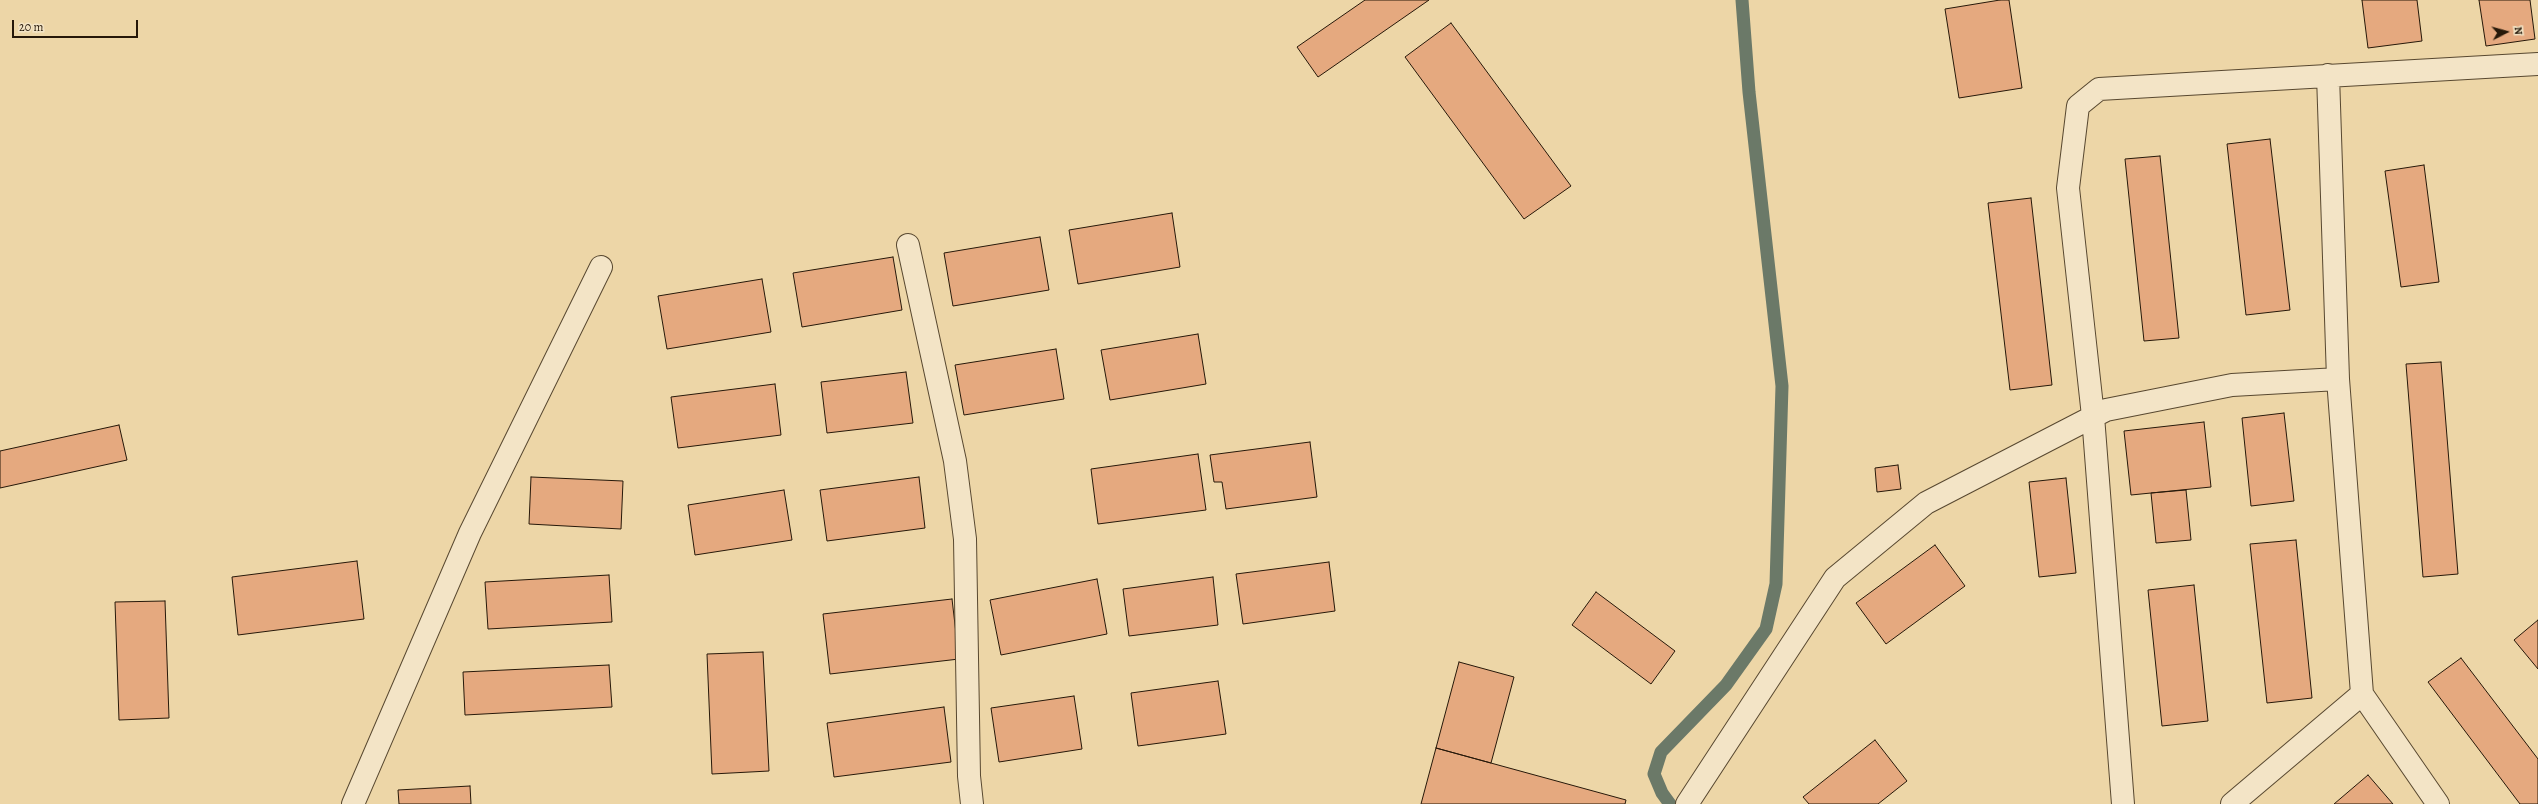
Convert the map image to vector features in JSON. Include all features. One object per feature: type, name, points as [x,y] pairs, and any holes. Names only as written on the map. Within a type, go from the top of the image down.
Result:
[{"type":"street","points":[[2123,804],[2093,416],[2068,188],[2078,106],[2099,90],[2328,75],[2538,64]]},
{"type":"street","points":[[2328,75],[2338,380],[2362,694],[2438,804]]},
{"type":"street","points":[[908,246],[955,461],[965,539],[969,776],[972,804]]},
{"type":"street","points":[[353,804],[470,533],[601,267]]},
{"type":"street","points":[[1692,796],[1835,578],[1926,503],[2106,410],[2232,385],[2338,380]]},
{"type":"street","points":[[2232,804],[2362,694]]},
{"type":"building","points":[[1365,0],[1429,0],[1318,77],[1297,47]]},
{"type":"building","points":[[2000,0],[2009,0],[2022,88],[1959,98],[1945,9]]},
{"type":"building","points":[[2362,0],[2417,0],[2422,41],[2368,48]]},
{"type":"building","points":[[2479,0],[2530,0],[2535,39],[2486,46]]},
{"type":"building","points":[[1451,23],[1571,186],[1524,219],[1405,57]]},
{"type":"building","points":[[2270,139],[2290,310],[2246,315],[2227,144]]},
{"type":"building","points":[[2160,156],[2179,338],[2144,341],[2125,159]]},
{"type":"building","points":[[2424,165],[2439,282],[2401,287],[2385,171]]},
{"type":"building","points":[[2031,198],[2052,385],[2010,390],[1988,203]]},
{"type":"building","points":[[1172,213],[1180,267],[1078,284],[1069,230]]},
{"type":"building","points":[[1040,237],[1049,290],[953,306],[944,253]]},
{"type":"building","points":[[893,257],[902,310],[802,327],[793,273]]},
{"type":"building","points":[[762,279],[771,332],[667,349],[658,296]]},
{"type":"building","points":[[1198,334],[1206,384],[1110,400],[1101,350]]},
{"type":"building","points":[[1056,349],[1064,399],[964,415],[955,365]]},
{"type":"building","points":[[2441,362],[2458,574],[2423,577],[2406,364]]},
{"type":"building","points":[[906,372],[913,423],[827,433],[821,382]]},
{"type":"building","points":[[775,384],[781,435],[678,448],[671,397]]},
{"type":"building","points":[[2284,413],[2294,501],[2251,506],[2242,418]]},
{"type":"building","points":[[2204,422],[2211,487],[2131,495],[2124,431]]},
{"type":"building","points":[[119,425],[127,460],[0,488],[0,451]]},
{"type":"building","points":[[1310,442],[1317,497],[1226,509],[1222,482],[1214,482],[1210,455]]},
{"type":"building","points":[[1198,454],[1206,510],[1098,524],[1091,469]]},
{"type":"building","points":[[1898,465],[1901,489],[1877,492],[1875,468]]},
{"type":"building","points":[[531,477],[623,481],[621,529],[529,524]]},
{"type":"building","points":[[919,477],[925,528],[827,541],[820,490]]},
{"type":"building","points":[[2066,478],[2076,573],[2039,577],[2029,482]]},
{"type":"building","points":[[784,490],[792,540],[695,555],[688,505]]},
{"type":"building","points":[[2186,490],[2191,540],[2156,543],[2151,493]]},
{"type":"building","points":[[2296,540],[2312,698],[2267,703],[2250,544]]},
{"type":"building","points":[[1935,545],[1965,586],[1886,644],[1856,603]]},
{"type":"building","points":[[357,561],[364,619],[238,635],[232,577]]},
{"type":"building","points":[[1329,562],[1335,611],[1243,624],[1236,574]]},
{"type":"building","points":[[609,575],[612,622],[488,629],[485,582]]},
{"type":"building","points":[[1213,577],[1218,625],[1129,636],[1123,589]]},
{"type":"building","points":[[1097,579],[1107,634],[1001,655],[990,600]]},
{"type":"building","points":[[2194,585],[2208,721],[2162,726],[2148,590]]},
{"type":"building","points":[[1596,592],[1675,651],[1651,684],[1572,625]]},
{"type":"building","points":[[952,599],[959,659],[830,674],[823,614]]},
{"type":"building","points":[[165,601],[169,718],[119,720],[115,602]]},
{"type":"building","points":[[2538,620],[2538,669],[2514,640]]},
{"type":"building","points":[[763,652],[769,771],[712,774],[707,654]]},
{"type":"building","points":[[2461,658],[2538,759],[2538,804],[2520,804],[2428,682]]},
{"type":"building","points":[[1459,662],[1514,677],[1491,763],[1436,748]]},
{"type":"building","points":[[609,665],[612,707],[465,715],[463,672]]},
{"type":"building","points":[[1218,681],[1226,734],[1138,746],[1131,693]]},
{"type":"building","points":[[1074,696],[1082,749],[999,762],[991,708]]},
{"type":"building","points":[[944,707],[951,762],[834,777],[827,723]]},
{"type":"building","points":[[1875,740],[1907,781],[1878,804],[1809,804],[1803,797]]},
{"type":"building","points":[[1436,748],[1626,800],[1625,804],[1421,804]]},
{"type":"building","points":[[2368,775],[2393,804],[2334,804]]},
{"type":"building","points":[[470,786],[471,804],[399,804],[398,790]]},
{"type":"waterway","points":[[1670,804],[1662,793],[1654,774],[1661,752],[1726,685],[1766,629],[1776,584],[1782,386],[1749,92],[1742,0]]}]
